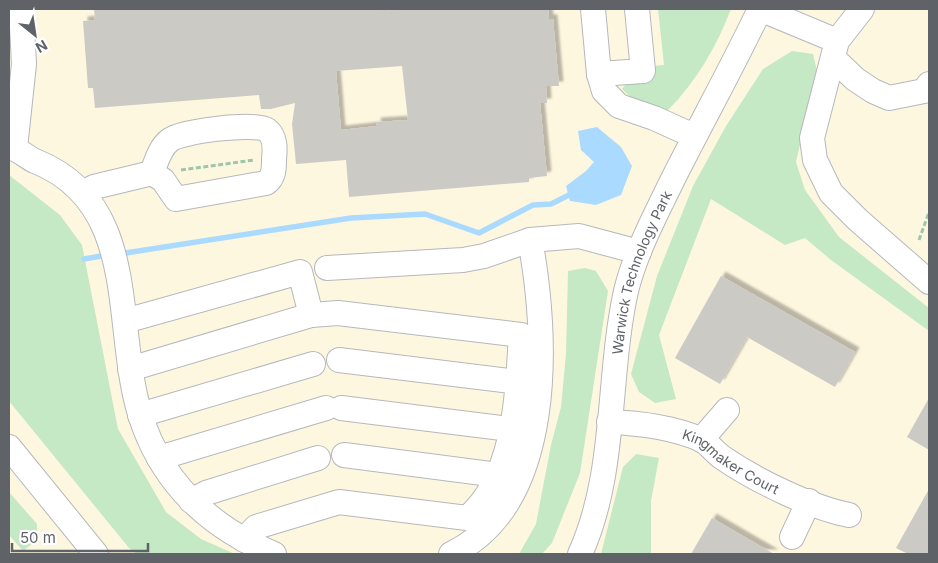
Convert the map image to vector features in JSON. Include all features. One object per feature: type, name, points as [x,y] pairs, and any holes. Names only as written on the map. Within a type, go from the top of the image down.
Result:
[{"type":"street","points":[[21,9],[24,64],[16,154],[53,168],[83,193],[104,228],[116,262],[130,369],[140,415],[159,458],[178,487],[191,501],[229,532],[274,554]]},
{"type":"street","points":[[593,9],[599,74],[604,92],[619,106],[654,118],[694,136]]},
{"type":"street","points":[[599,74],[643,71],[637,9]]},
{"type":"street","points":[[760,9],[835,49],[855,79],[873,91],[889,98],[924,91],[929,84]]},
{"type":"street","name":"Warwick Technology Park","points":[[580,554],[593,517],[609,422],[616,345],[627,290],[639,252],[694,136],[760,9]]},
{"type":"street","points":[[862,9],[835,49],[812,138],[815,160],[831,193],[858,220],[929,282]]},
{"type":"street","points":[[83,193],[94,187],[152,173],[163,180],[176,198],[266,183],[271,179],[274,157],[273,137],[268,130],[254,126],[180,134],[168,141],[159,155],[152,173]]},
{"type":"street","points":[[327,268],[463,260],[484,256],[530,240],[578,236],[639,252]]},
{"type":"street","points":[[451,554],[477,538],[496,520],[511,496],[529,450],[538,391],[541,351],[538,296],[530,240]]},
{"type":"street","points":[[125,322],[300,272],[311,315]]},
{"type":"street","points":[[130,369],[311,315],[338,313],[521,335],[518,382],[510,429],[498,475],[484,502],[467,518],[339,502],[256,527],[244,540]]},
{"type":"street","points":[[338,360],[518,382]]},
{"type":"street","points":[[140,415],[313,364]]},
{"type":"street","points":[[159,458],[333,408],[510,429]]},
{"type":"street","points":[[701,440],[727,410]]},
{"type":"street","name":"Kingmaker Court","points":[[609,422],[640,422],[701,440],[723,458],[765,482],[834,512],[849,514]]},
{"type":"street","points":[[9,447],[96,554]]},
{"type":"street","points":[[344,455],[498,475]]},
{"type":"street","points":[[191,501],[206,494],[318,458]]},
{"type":"street","points":[[792,537],[809,501]]},
{"type":"path","points":[[152,173],[274,157]]},
{"type":"path","points":[[919,240],[929,212]]},
{"type":"shaded area","points":[[9,9],[929,9],[929,554],[9,554]]},
{"type":"green space","points":[[658,9],[731,9],[705,63],[688,88],[668,110],[642,106],[622,89],[626,84],[652,80],[652,66],[664,65]]},
{"type":"green space","points":[[792,51],[813,54],[817,71],[796,162],[805,190],[839,237],[929,308],[929,331],[831,260],[805,238],[785,245],[711,199],[659,335],[676,399],[655,403],[639,392],[631,374],[657,276],[693,186],[726,126],[763,69]]},
{"type":"green space","points":[[9,175],[60,215],[82,245],[118,429],[166,512],[201,539],[235,554],[137,554],[129,548],[9,401]]},
{"type":"green space","points":[[585,268],[596,271],[608,291],[580,473],[552,543],[542,554],[519,554],[536,524],[551,445],[561,407],[566,354],[568,271]]},
{"type":"green space","points":[[636,454],[659,458],[651,501],[651,554],[601,554],[623,467]]},
{"type":"green space","points":[[9,492],[37,524],[37,540],[23,551],[9,535]]},
{"type":"water","points":[[597,127],[621,147],[632,166],[621,195],[596,205],[570,201],[566,186],[586,171],[594,162],[581,150],[578,131]]},
{"type":"building","points":[[94,9],[383,9],[384,11],[411,9],[548,9],[549,19],[553,19],[559,86],[546,86],[547,103],[540,103],[547,176],[529,178],[529,182],[349,197],[346,160],[296,164],[292,124],[295,103],[271,109],[261,109],[259,95],[95,108],[93,88],[88,88],[83,21],[95,20]],"holes":[[[402,66],[408,120],[376,122],[377,126],[341,130],[336,71]]]},
{"type":"building","points":[[721,276],[855,352],[835,387],[747,337],[720,384],[675,358]]},
{"type":"building","points":[[929,398],[929,450],[907,437]]},
{"type":"building","points":[[929,489],[929,554],[908,554],[896,548]]},
{"type":"building","points":[[712,518],[774,554],[691,554]]},
{"type":"waterway","points":[[119,254],[351,218],[425,214],[479,233],[533,205],[551,204],[569,195]]},
{"type":"waterway","points":[[84,259],[107,255]]}]
